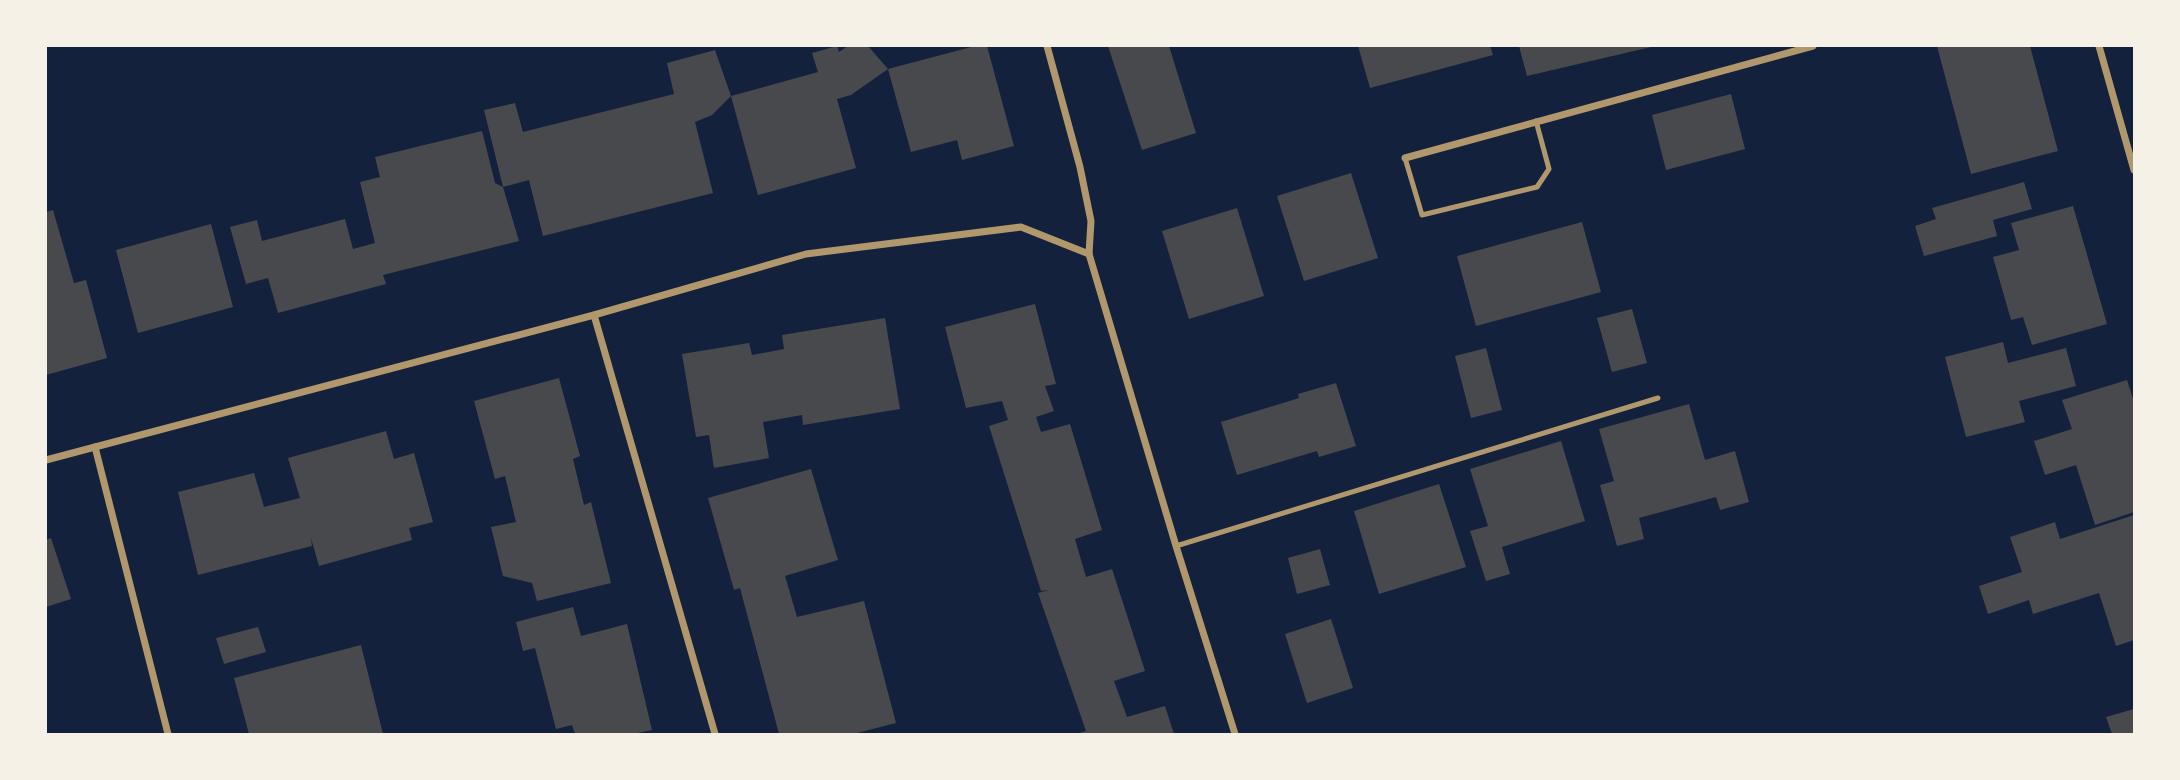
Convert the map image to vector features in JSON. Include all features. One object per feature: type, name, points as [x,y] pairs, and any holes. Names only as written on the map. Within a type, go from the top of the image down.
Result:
[{"type":"street","points":[[1047,46],[1080,167],[1091,221],[1089,254],[1175,547],[1236,734]]},
{"type":"street","points":[[1405,158],[1813,46]]},
{"type":"street","points":[[2099,46],[2134,170]]},
{"type":"street","points":[[46,460],[594,315],[806,254],[1021,227],[1089,254]]},
{"type":"street","points":[[594,315],[715,734]]},
{"type":"street","points":[[95,447],[167,734]]},
{"type":"lane","points":[[1405,158],[1422,215],[1537,187],[1549,169],[1536,121]]},
{"type":"lane","points":[[1175,547],[1658,398]]},
{"type":"building","points":[[837,46],[839,52],[848,46],[868,46],[888,69],[851,95],[837,99],[856,168],[758,195],[731,96],[818,72],[812,53]]},
{"type":"building","points":[[975,46],[987,46],[1014,146],[962,160],[957,140],[911,152],[888,69]]},
{"type":"building","points":[[1108,46],[1169,46],[1196,133],[1142,150]]},
{"type":"building","points":[[1358,46],[1490,46],[1493,55],[1370,88]]},
{"type":"building","points":[[1519,46],[1651,46],[1651,47],[1527,76]]},
{"type":"building","points":[[1937,46],[2030,46],[2058,151],[1971,174]]},
{"type":"building","points":[[715,50],[731,96],[712,115],[695,122],[713,193],[543,236],[529,180],[503,187],[484,110],[515,103],[523,132],[674,94],[667,63]]},
{"type":"building","points":[[1731,94],[1745,149],[1666,170],[1652,115]]},
{"type":"building","points":[[482,131],[495,183],[503,187],[519,241],[383,275],[386,284],[278,313],[268,278],[246,284],[230,227],[257,220],[262,241],[345,219],[353,249],[375,243],[360,182],[380,177],[375,157]]},
{"type":"building","points":[[1351,173],[1378,258],[1304,281],[1277,196]]},
{"type":"building","points":[[2024,182],[2032,209],[1993,220],[1997,236],[1924,256],[1915,226],[1936,219],[1932,208]]},
{"type":"building","points":[[2073,206],[2107,324],[2032,345],[2023,317],[2011,320],[1993,257],[2019,250],[2011,223]]},
{"type":"building","points":[[1237,208],[1264,296],[1189,319],[1162,231]]},
{"type":"building","points":[[53,210],[74,283],[86,280],[107,358],[46,375],[46,212]]},
{"type":"building","points":[[1582,222],[1601,292],[1476,326],[1457,256]]},
{"type":"building","points":[[211,224],[233,307],[138,333],[116,250]]},
{"type":"building","points":[[1035,304],[1056,384],[1045,386],[1054,411],[1036,417],[1041,432],[1070,424],[1102,530],[1075,539],[1086,577],[1112,569],[1145,671],[1114,681],[1127,717],[1165,706],[1174,734],[1076,734],[1086,731],[1038,593],[1049,590],[1041,591],[989,426],[1008,420],[1002,401],[966,408],[945,327]]},
{"type":"building","points":[[1632,309],[1647,363],[1612,372],[1597,318]]},
{"type":"building","points":[[885,318],[900,409],[803,425],[802,415],[763,422],[769,458],[714,468],[709,435],[696,437],[682,354],[749,343],[752,355],[784,349],[782,335]]},
{"type":"building","points":[[2003,342],[2008,363],[2066,348],[2076,386],[2019,401],[2025,422],[1966,437],[1945,357]]},
{"type":"building","points":[[1486,348],[1502,410],[1471,418],[1455,356]]},
{"type":"building","points":[[559,378],[580,456],[573,459],[584,505],[591,502],[611,583],[537,601],[532,583],[503,576],[491,527],[516,522],[505,476],[495,479],[474,401]]},
{"type":"building","points":[[2127,380],[2134,402],[2134,512],[2095,525],[2076,465],[2045,475],[2034,441],[2072,429],[2062,400]]},
{"type":"building","points":[[1336,383],[1356,446],[1319,457],[1317,451],[1237,475],[1221,422],[1299,398],[1298,394]]},
{"type":"building","points":[[1689,404],[1705,460],[1735,451],[1749,502],[1720,510],[1716,497],[1639,518],[1644,539],[1617,546],[1600,485],[1614,481],[1599,429]]},
{"type":"building","points":[[386,431],[394,459],[414,453],[433,522],[409,528],[412,540],[319,566],[311,538],[312,546],[198,575],[178,492],[254,473],[264,507],[300,498],[288,458]]},
{"type":"building","points":[[1561,441],[1585,521],[1502,547],[1510,574],[1486,581],[1470,531],[1488,526],[1470,469]]},
{"type":"building","points":[[811,469],[838,560],[785,576],[797,617],[864,601],[896,723],[853,734],[779,734],[740,588],[734,590],[708,498]]},
{"type":"building","points":[[1439,484],[1466,567],[1379,594],[1354,511]]},
{"type":"building","points":[[2134,515],[2134,640],[2116,646],[2099,593],[2033,614],[2029,600],[1988,614],[1979,586],[2022,572],[2010,537],[2055,522],[2060,539]]},
{"type":"building","points":[[51,538],[71,599],[46,607],[46,540]]},
{"type":"building","points":[[1320,549],[1330,585],[1297,594],[1288,558]]},
{"type":"building","points":[[573,607],[581,636],[627,624],[652,730],[633,734],[575,734],[572,725],[556,729],[535,648],[523,651],[516,622]]},
{"type":"building","points":[[1331,619],[1353,688],[1307,703],[1285,634]]},
{"type":"building","points":[[258,627],[266,652],[224,664],[216,638]]},
{"type":"building","points":[[361,645],[383,734],[249,734],[234,678]]},
{"type":"building","points":[[2134,709],[2134,734],[2112,734],[2106,717]]}]
